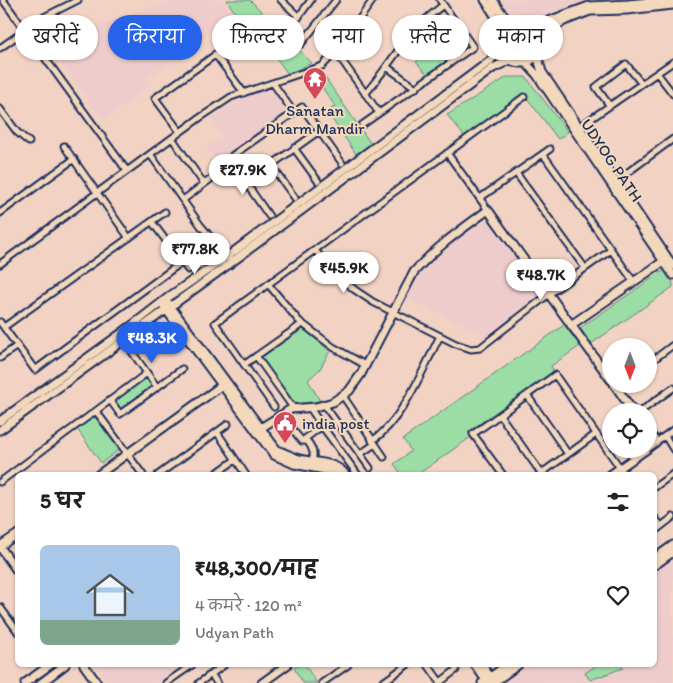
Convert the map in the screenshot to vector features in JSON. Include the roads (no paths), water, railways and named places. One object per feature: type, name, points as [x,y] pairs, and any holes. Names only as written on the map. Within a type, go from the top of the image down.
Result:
[{"type":"main road","points":[[486,0],[495,15]]},
{"type":"main road","points":[[493,0],[503,15]]},
{"type":"main road","points":[[563,16],[589,6],[672,0]]},
{"type":"main road","points":[[563,22],[590,11],[627,10],[673,5]]},
{"type":"main road","points":[[230,259],[491,60]]},
{"type":"main road","points":[[0,422],[163,301],[223,264],[492,68],[510,60],[516,63],[529,60]]},
{"type":"main road","name":"UDYOG PATH","points":[[538,60],[542,72],[673,266]]},
{"type":"main road","name":"UDYOG PATH","points":[[526,62],[673,275]]},
{"type":"main road","points":[[258,429],[294,409],[310,408],[333,402],[349,392],[414,272],[426,258],[456,232],[488,210],[602,368]]},
{"type":"main road","points":[[571,325],[664,261]]},
{"type":"main road","points":[[0,430],[178,301],[223,264]]},
{"type":"main road","points":[[163,301],[258,429],[274,455],[294,464],[331,465],[344,472]]},
{"type":"main road","points":[[176,319],[178,301]]},
{"type":"main road","points":[[159,314],[176,319]]},
{"type":"main road","points":[[102,472],[224,383]]},
{"type":"main road","points":[[614,472],[634,458]]},
{"type":"main road","points":[[312,464],[332,472]]},
{"type":"main road","points":[[15,536],[0,547],[15,568]]},
{"type":"main road","points":[[657,557],[673,545]]},
{"type":"main road","points":[[657,564],[673,552]]},
{"type":"main road","points":[[25,683],[44,667]]},
{"type":"main road","points":[[41,683],[62,667]]},
{"type":"main road","points":[[85,667],[97,683]]},
{"type":"main road","points":[[262,683],[284,667]]},
{"type":"main road","points":[[477,667],[489,681]]},
{"type":"main road","points":[[483,667],[489,681]]},
{"type":"main road","points":[[489,681],[505,667]]},
{"type":"main road","points":[[489,681],[514,667]]},
{"type":"street","points":[[3,0],[15,16]]},
{"type":"street","points":[[48,15],[78,0]]},
{"type":"street","points":[[280,0],[297,15]]},
{"type":"street","points":[[300,15],[311,0]]},
{"type":"street","points":[[304,40],[336,0]]},
{"type":"street","points":[[362,15],[373,0]]},
{"type":"street","points":[[362,125],[473,47],[441,3],[411,33],[365,94]]},
{"type":"street","points":[[0,48],[15,37]]},
{"type":"street","points":[[180,132],[155,98],[212,57]]},
{"type":"street","points":[[47,60],[127,171]]},
{"type":"street","points":[[220,60],[244,93]]},
{"type":"street","points":[[0,264],[97,192],[231,97],[322,66],[328,60]]},
{"type":"street","points":[[342,60],[379,113]]},
{"type":"street","points":[[579,127],[673,62]]},
{"type":"street","points":[[610,106],[596,87],[626,64],[642,84]]},
{"type":"street","points":[[387,67],[416,88]]},
{"type":"street","points":[[657,73],[673,94]]},
{"type":"street","points":[[273,83],[294,113]]},
{"type":"street","points":[[274,407],[215,323],[524,97]]},
{"type":"street","points":[[251,180],[233,155],[302,107],[342,163]]},
{"type":"street","points":[[1,113],[17,132],[29,142]]},
{"type":"street","points":[[269,216],[246,183],[319,131]]},
{"type":"street","points":[[172,138],[204,184]]},
{"type":"street","points":[[624,175],[673,139]]},
{"type":"street","points":[[64,146],[128,238]]},
{"type":"street","points":[[294,148],[318,181]]},
{"type":"street","points":[[480,198],[550,149]]},
{"type":"street","points":[[448,153],[488,210]]},
{"type":"street","points":[[150,154],[201,226],[223,264]]},
{"type":"street","points":[[544,154],[634,282]]},
{"type":"street","points":[[0,213],[74,160]]},
{"type":"street","points":[[183,200],[236,160]]},
{"type":"street","points":[[271,165],[295,198]]},
{"type":"street","points":[[516,174],[585,268]]},
{"type":"street","points":[[165,212],[2,325],[35,370],[182,262]]},
{"type":"street","points":[[152,222],[188,270]]},
{"type":"street","points":[[201,226],[230,259]]},
{"type":"street","points":[[315,250],[334,273],[373,302],[456,344],[471,349],[480,348],[549,294],[611,250]]},
{"type":"street","points":[[268,284],[302,324],[333,347],[365,365]]},
{"type":"street","points":[[244,364],[302,324]]},
{"type":"street","points":[[360,454],[374,443],[398,416],[440,336]]},
{"type":"street","points":[[658,356],[673,345]]},
{"type":"street","points":[[0,358],[18,346]]},
{"type":"street","points":[[132,352],[157,387]]},
{"type":"street","points":[[256,356],[294,409]]},
{"type":"street","points":[[110,400],[120,414],[182,369]]},
{"type":"street","points":[[0,482],[147,373]]},
{"type":"street","points":[[500,472],[473,434],[555,376],[623,472]]},
{"type":"street","points":[[653,403],[673,388]]},
{"type":"street","points":[[527,395],[568,454]]},
{"type":"street","points":[[343,396],[384,457]]},
{"type":"street","points":[[325,404],[370,468]]},
{"type":"street","points":[[310,408],[356,472]]},
{"type":"street","points":[[96,411],[140,472]]},
{"type":"street","points":[[281,415],[302,441],[308,442],[313,450],[312,464]]},
{"type":"street","points":[[500,415],[539,472]]},
{"type":"street","points":[[162,472],[228,424]]},
{"type":"street","points":[[302,441],[322,426]]},
{"type":"street","points":[[657,441],[673,430]]},
{"type":"street","points":[[216,432],[244,472]]},
{"type":"street","points":[[543,472],[596,434]]},
{"type":"street","points":[[665,436],[673,449]]},
{"type":"street","points":[[218,472],[236,460]]},
{"type":"street","points":[[657,486],[673,474]]},
{"type":"street","points":[[657,529],[673,518]]},
{"type":"street","points":[[657,521],[661,526]]},
{"type":"street","points":[[0,607],[15,628]]},
{"type":"street","points":[[166,683],[189,667]]},
{"type":"street","points":[[199,683],[221,667]]},
{"type":"street","points":[[322,683],[345,667]]},
{"type":"street","points":[[382,683],[404,667]]},
{"type":"street","points":[[429,667],[439,683],[456,670]]},
{"type":"street","points":[[211,674],[217,683]]},
{"type":"place","name":"Sanatan Dharm Mandir","points":[[315,100]]},
{"type":"place","name":"india post","points":[[285,444]]}]
